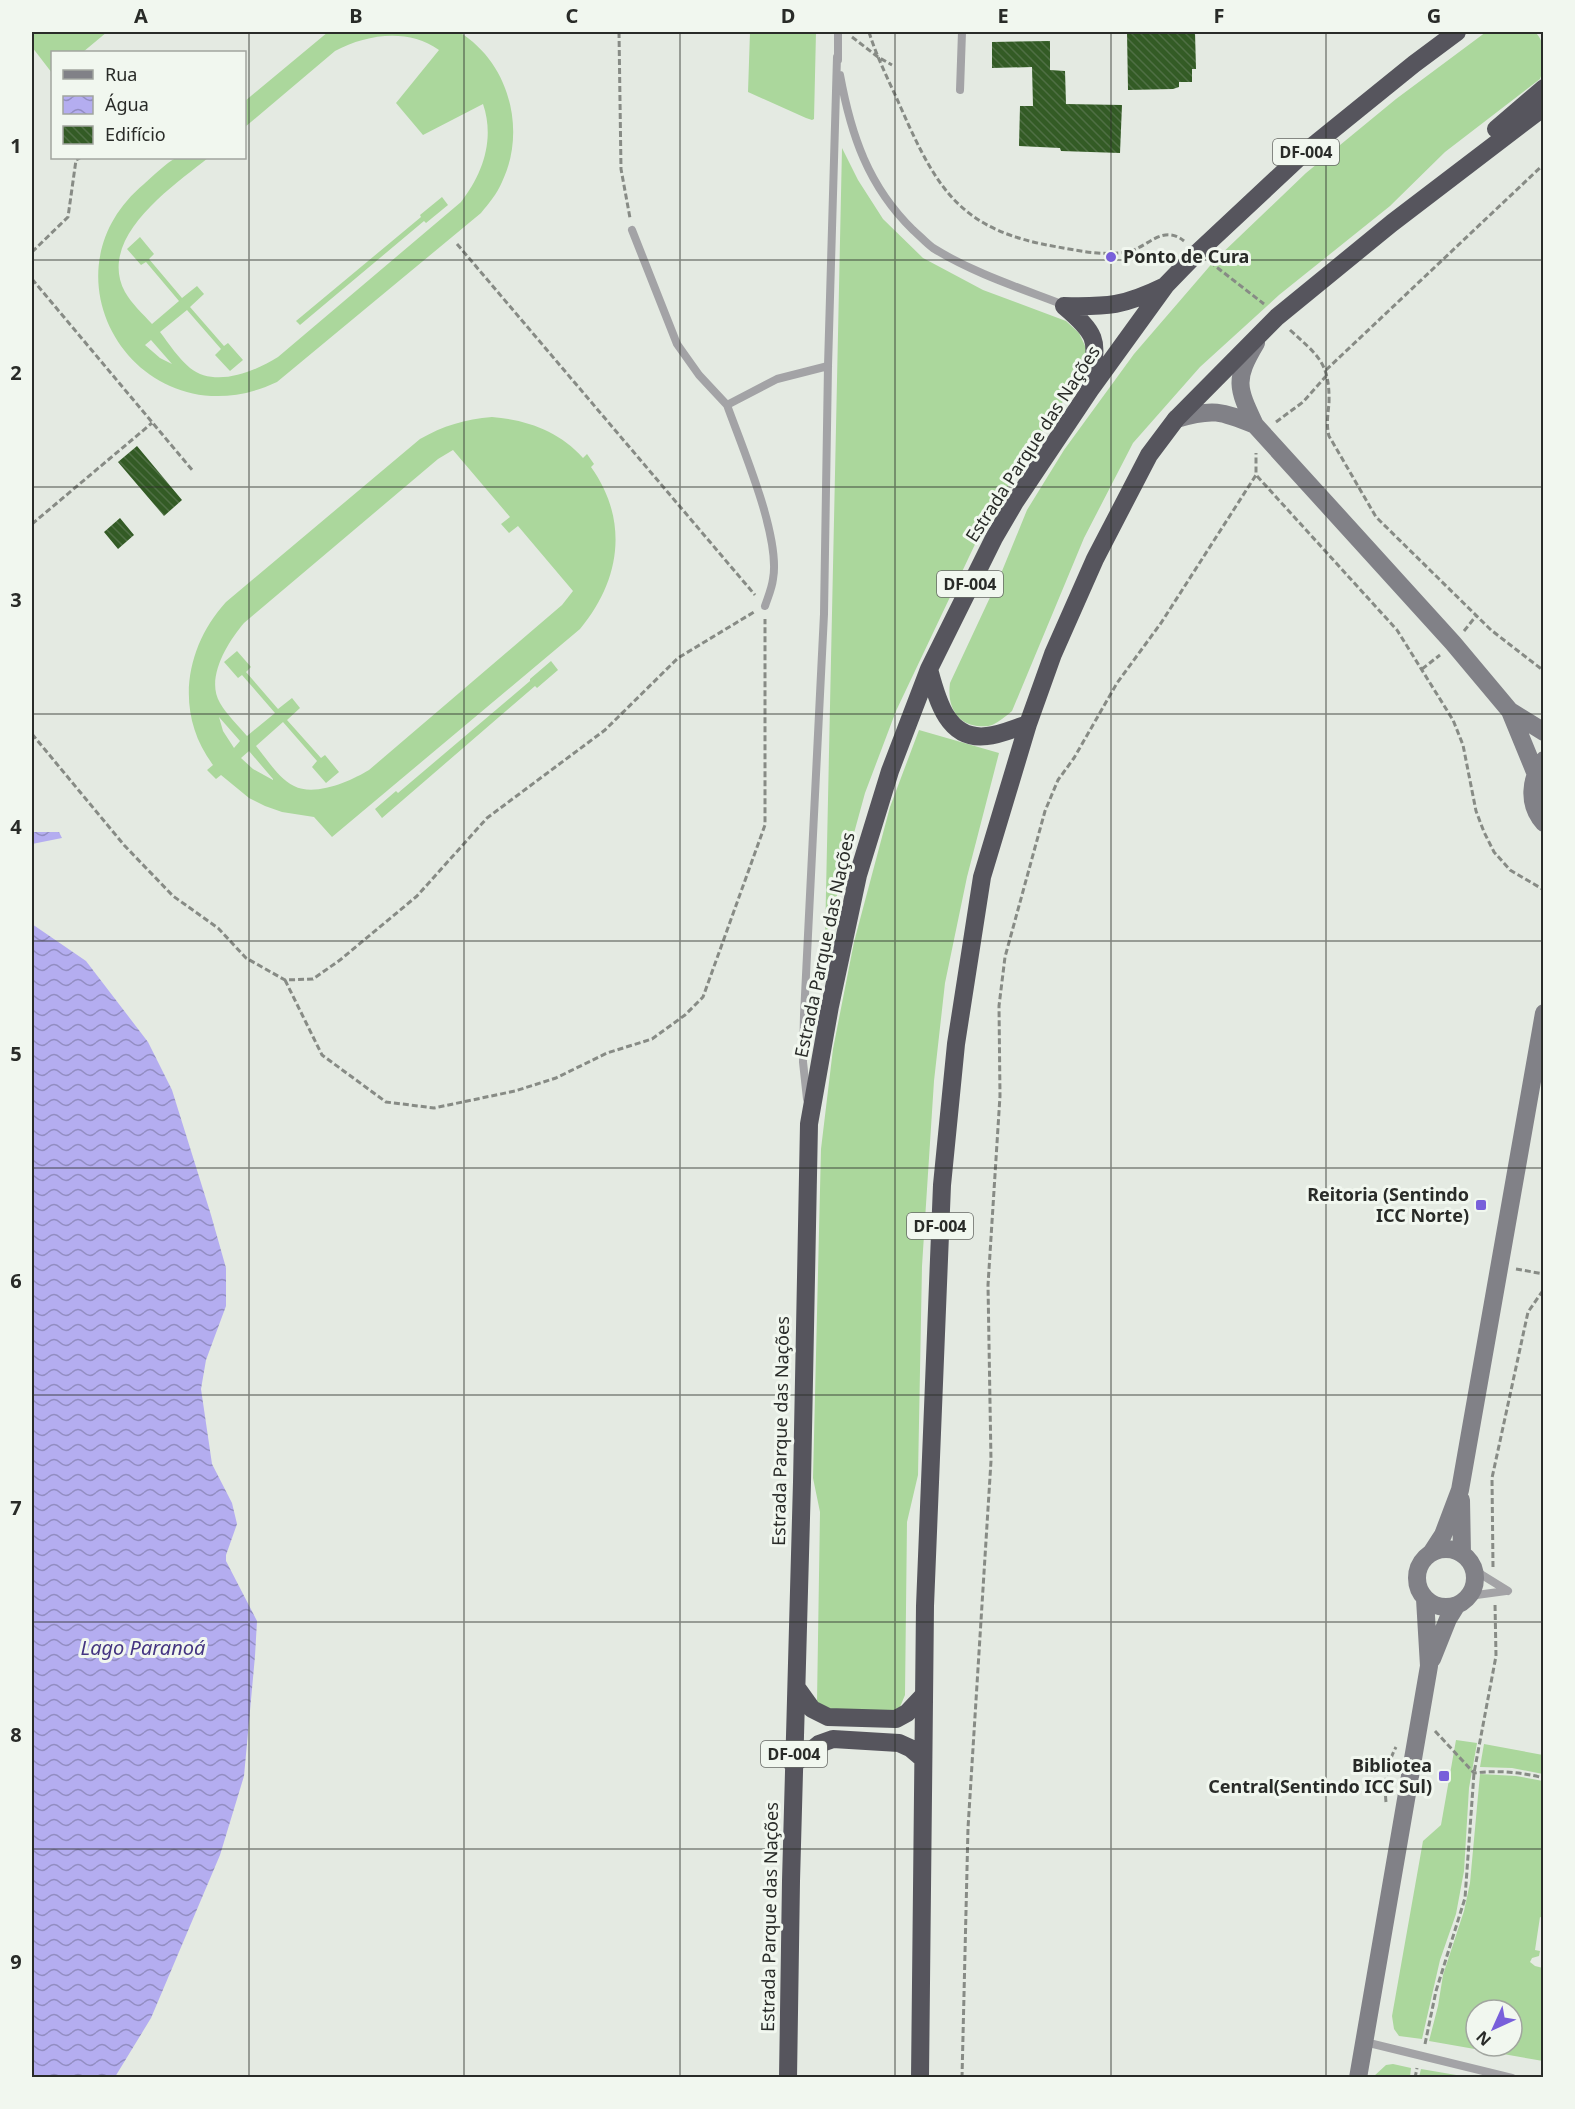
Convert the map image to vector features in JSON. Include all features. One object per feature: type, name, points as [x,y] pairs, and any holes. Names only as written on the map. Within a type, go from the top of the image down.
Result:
[{"type":"highway","name":"Estrada Parque das Nações","points":[[788,2078],[793,1765],[797,1688],[809,1124],[830,1006],[858,875],[890,771],[929,669],[994,538],[1015,502],[1090,390],[1166,285],[1304,153],[1457,32]]},
{"type":"highway","points":[[1392,223],[1444,171],[1544,88]]},
{"type":"highway","name":"DF-004","points":[[920,2078],[925,1606],[941,1209],[956,1044],[982,877],[1028,724],[1053,654],[1095,559],[1149,455],[1176,418],[1264,328],[1392,223],[1544,107]]},
{"type":"highway","points":[[1064,306],[1118,305],[1142,297],[1166,285]]},
{"type":"highway","points":[[1064,306],[1085,323],[1094,339],[1095,351],[1090,390]]},
{"type":"highway","points":[[929,669],[939,704],[951,724],[965,733],[986,737],[1028,724]]},
{"type":"highway","points":[[797,1688],[818,1714],[828,1717],[897,1719],[907,1713],[924,1695]]},
{"type":"highway","points":[[793,1765],[819,1744],[833,1739],[899,1743],[910,1748],[923,1759]]},
{"type":"street","points":[[1264,328],[1243,364],[1239,387],[1258,429],[1453,643],[1510,711],[1539,766],[1532,788],[1533,804],[1544,823]]},
{"type":"street","points":[[1176,418],[1195,413],[1224,413],[1258,429]]},
{"type":"street","points":[[1510,711],[1544,732]]},
{"type":"street","points":[[1432,1552],[1443,1535],[1460,1490],[1544,1013]]},
{"type":"street","points":[[1460,1490],[1462,1554]]},
{"type":"street","points":[[1358,2078],[1429,1666],[1448,1619],[1475,1582],[1474,1570],[1469,1560],[1462,1554],[1446,1548],[1424,1557],[1416,1576],[1418,1587],[1425,1599],[1429,1666]]},
{"type":"street","points":[[1425,1599],[1437,1606],[1446,1607],[1462,1601]]},
{"type":"lane","points":[[809,1124],[803,1062],[811,839],[824,614],[828,366],[838,32]]},
{"type":"lane","points":[[960,90],[962,32]]},
{"type":"lane","points":[[837,57],[847,114],[855,140],[867,167],[896,214],[931,247],[961,264],[1064,306]]},
{"type":"lane","points":[[632,230],[677,344],[699,375],[727,405],[772,541],[774,578],[765,606]]},
{"type":"lane","points":[[727,405],[777,379],[828,366]]},
{"type":"lane","points":[[1462,1601],[1508,1591],[1474,1570]]},
{"type":"lane","points":[[1365,2042],[1512,2078]]},
{"type":"path","points":[[619,32],[621,169],[632,230]]},
{"type":"path","points":[[869,32],[910,129],[933,173],[958,206],[974,218],[1027,242],[1078,250],[1129,252],[1156,237],[1168,234],[1181,238]]},
{"type":"path","points":[[852,37],[878,57],[892,64]]},
{"type":"path","points":[[32,252],[68,217],[76,160],[78,159]]},
{"type":"path","points":[[1326,370],[1544,164]]},
{"type":"path","points":[[285,980],[322,1055],[386,1102],[434,1108],[515,1091],[556,1078],[607,1053],[652,1039],[686,1014],[703,997],[765,825],[765,606],[457,244]]},
{"type":"path","points":[[1213,265],[1266,306]]},
{"type":"path","points":[[32,279],[193,471]]},
{"type":"path","points":[[1287,326],[1318,356],[1326,370],[1329,390],[1327,429],[1329,436],[1376,517],[1476,616],[1544,671]]},
{"type":"path","points":[[962,2078],[968,1828],[991,1461],[988,1285],[1000,1096],[999,1006],[1005,957],[1045,811],[1058,780],[1074,758],[1117,683],[1161,623],[1256,475],[1258,429],[1303,402],[1327,375]]},
{"type":"path","points":[[32,524],[152,423]]},
{"type":"path","points":[[1256,475],[1397,630],[1454,720],[1463,745],[1476,811],[1494,852],[1510,870],[1544,890]]},
{"type":"path","points":[[32,734],[124,845],[173,896],[218,928],[246,958],[285,980],[313,979],[340,960],[417,896],[487,818],[605,730],[678,657],[765,606]]},
{"type":"path","points":[[1461,634],[1476,616]]},
{"type":"path","points":[[1422,669],[1442,654]]},
{"type":"path","points":[[1514,1268],[1544,1275]]},
{"type":"path","points":[[1493,1576],[1492,1478],[1528,1312],[1544,1289]]},
{"type":"path","points":[[1415,2078],[1436,1990],[1465,1898],[1474,1773],[1496,1656],[1495,1600]]},
{"type":"path","points":[[1474,1773],[1504,1771],[1544,1778]]},
{"type":"green space","points":[[32,32],[107,32],[84,51],[51,51],[51,72],[32,47]]},
{"type":"green space","points":[[328,32],[459,32],[476,45],[490,61],[509,99],[513,120],[513,141],[509,162],[498,190],[481,213],[277,382],[228,396],[184,391],[146,372],[118,342],[102,304],[99,263],[112,222],[144,184],[174,159],[207,159],[176,183],[142,215],[129,233],[121,252],[119,272],[125,292],[152,324],[179,301],[146,262],[141,265],[127,249],[140,237],[154,254],[149,259],[182,298],[197,286],[204,294],[190,307],[224,346],[228,343],[243,360],[230,371],[215,355],[221,349],[187,310],[160,332],[190,368],[211,377],[234,376],[258,368],[278,357],[461,202],[469,191],[485,156],[488,130],[483,104],[423,135],[396,103],[439,50],[414,38],[387,36],[360,41],[335,51],[246,126],[246,100]],"holes":[[[151,340],[172,364],[160,358],[145,345]]]},
{"type":"green space","points":[[750,32],[816,32],[814,119],[806,118],[748,92]]},
{"type":"green space","points":[[1486,32],[1535,32],[1542,42],[1544,54],[1540,79],[1445,152],[1390,206],[1279,295],[1200,367],[1133,443],[1084,538],[1012,711],[988,726],[977,726],[963,721],[951,705],[950,683],[1000,576],[1027,510],[1064,450],[1134,354],[1215,260],[1306,173],[1396,99]]},
{"type":"green space","points":[[842,148],[858,180],[883,219],[923,258],[983,290],[1066,321],[1079,333],[1087,350],[1083,376],[1058,408],[987,519],[896,711],[865,793],[825,939]]},
{"type":"green space","points":[[442,197],[448,205],[426,223],[424,221],[300,325],[296,321],[421,217],[420,215]]},
{"type":"green space","points":[[492,417],[542,428],[564,441],[583,458],[587,454],[594,464],[591,467],[603,487],[611,508],[615,529],[615,550],[612,570],[604,590],[594,610],[580,629],[332,837],[314,817],[282,812],[265,806],[249,798],[221,775],[216,779],[207,770],[213,765],[201,745],[193,724],[189,702],[194,660],[201,639],[212,620],[226,602],[420,439],[454,424]],"holes":[[[453,450],[510,517],[501,524],[509,533],[518,526],[573,591],[562,605],[369,770],[353,779],[322,789],[312,790],[294,786],[278,773],[256,746],[283,722],[317,761],[312,767],[326,783],[339,772],[325,755],[321,758],[287,720],[300,708],[292,698],[278,709],[246,672],[251,667],[237,651],[224,662],[238,678],[242,675],[275,713],[247,736],[229,716],[216,693],[217,672],[225,650],[244,623],[438,459]],[[219,717],[240,741],[234,748],[223,731]],[[249,751],[273,780],[253,769],[241,758]]]},
{"type":"green space","points":[[551,661],[558,670],[537,688],[535,686],[382,818],[375,809],[396,791],[398,793]]},
{"type":"green space","points":[[919,730],[999,753],[967,877],[945,983],[934,1081],[922,1266],[918,1475],[907,1522],[905,1695],[900,1707],[892,1713],[830,1714],[817,1702],[820,1512],[813,1478],[821,1149],[833,1049],[854,942],[890,807]]},
{"type":"green space","points":[[1456,1740],[1477,1743],[1469,1788],[1464,1871],[1456,1914],[1440,1960],[1422,2039],[1399,2036],[1394,2029],[1392,2016],[1423,1841],[1441,1825]]},
{"type":"green space","points":[[1484,1744],[1543,1755],[1543,1774],[1512,1768],[1480,1767]]},
{"type":"green space","points":[[1480,1774],[1516,1776],[1543,1781],[1543,1918],[1540,1917],[1535,1950],[1540,1951],[1539,1956],[1532,1958],[1530,1962],[1543,1968],[1543,2061],[1524,2058],[1524,1998],[1464,1998],[1464,2047],[1429,2041],[1443,1975],[1464,1911],[1470,1883]]},
{"type":"green space","points":[[1393,2064],[1411,2068],[1410,2077],[1373,2077],[1386,2065]]},
{"type":"green space","points":[[1421,2069],[1468,2077],[1419,2077]]},
{"type":"water","points":[[32,832],[59,832],[62,838],[32,844]]},
{"type":"water","name":"Lago Paranoá","points":[[32,924],[86,961],[148,1042],[172,1090],[226,1268],[226,1306],[206,1360],[201,1389],[212,1464],[232,1503],[237,1524],[226,1561],[257,1621],[244,1776],[220,1855],[151,2018],[115,2077],[32,2077]]},
{"type":"building","points":[[1127,32],[1195,32],[1196,69],[1192,69],[1192,82],[1179,82],[1179,87],[1173,89],[1128,90]]},
{"type":"building","points":[[1050,41],[1050,70],[1065,71],[1066,104],[1122,105],[1120,153],[1061,151],[1060,148],[1019,146],[1020,106],[1033,106],[1032,67],[992,68],[992,42]]},
{"type":"building","points":[[137,446],[182,500],[164,516],[118,462]]},
{"type":"building","points":[[120,518],[134,535],[118,549],[104,532]]},
{"type":"place","name":"Ponto de Cura","points":[[1111,257]]},
{"type":"place","name":"Reitoria (Sentindo ICC Norte)","points":[[1481,1205]]},
{"type":"place","name":"Bibliotea Central(Sentindo ICC Sul)","points":[[1444,1776]]}]
